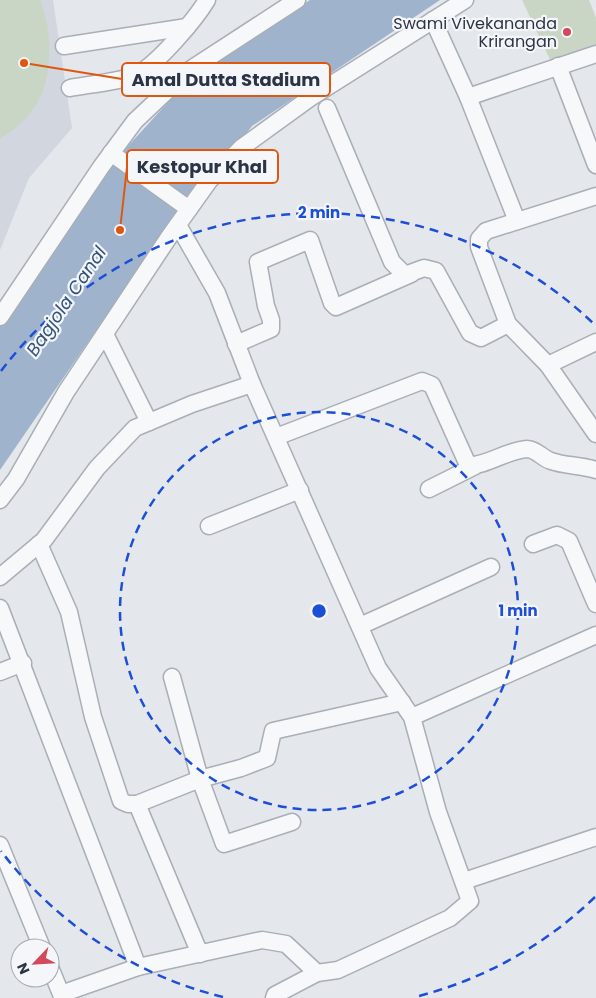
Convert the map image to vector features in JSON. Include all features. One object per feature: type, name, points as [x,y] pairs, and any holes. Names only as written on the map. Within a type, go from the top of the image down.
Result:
[{"type":"street","points":[[70,88],[137,75],[151,64],[197,18],[207,0]]},
{"type":"street","points":[[0,317],[111,153],[135,121],[188,71],[297,0]]},
{"type":"street","points":[[0,500],[16,479],[66,392],[209,181],[241,148],[310,98],[465,0]]},
{"type":"street","points":[[433,20],[468,97],[517,220]]},
{"type":"street","points":[[64,46],[186,27]]},
{"type":"street","points":[[468,97],[596,54]]},
{"type":"street","points":[[558,66],[596,165]]},
{"type":"street","points":[[327,108],[392,262],[405,275],[411,274]]},
{"type":"street","points":[[111,153],[189,210]]},
{"type":"street","points":[[596,196],[486,231],[479,239],[479,247],[508,324],[548,365],[596,434]]},
{"type":"street","points":[[178,225],[217,293],[252,384],[378,668],[412,717],[438,812],[470,901],[450,918],[338,970],[317,973],[293,984],[275,995],[274,998]]},
{"type":"street","points":[[236,344],[271,329],[271,320],[266,306],[258,262],[310,240],[332,303],[336,307],[424,268],[436,271],[470,333],[474,336],[481,338],[508,324]]},
{"type":"street","points":[[105,334],[149,422]]},
{"type":"street","points":[[548,365],[596,342]]},
{"type":"street","points":[[276,437],[422,381],[432,385],[465,462],[474,466]]},
{"type":"street","points":[[0,576],[39,544],[97,468],[135,428],[192,404],[252,384]]},
{"type":"street","points":[[429,489],[474,466],[506,453],[526,449],[533,450],[551,461],[596,470]]},
{"type":"street","points":[[209,526],[300,490]]},
{"type":"street","points":[[532,544],[557,535],[569,541],[596,604]]},
{"type":"street","points":[[39,544],[69,612],[93,717],[121,801],[128,804],[136,804],[200,779],[241,768],[267,758],[273,730],[402,702]]},
{"type":"street","points":[[360,626],[491,567]]},
{"type":"street","points":[[0,608],[23,663],[138,967]]},
{"type":"street","points":[[412,717],[596,635]]},
{"type":"street","points":[[0,672],[23,663]]},
{"type":"street","points":[[172,677],[200,779],[224,844],[292,822]]},
{"type":"street","points":[[136,804],[200,954]]},
{"type":"street","points":[[464,881],[594,843]]},
{"type":"street","points":[[0,845],[38,938]]},
{"type":"street","points":[[56,996],[138,967],[262,940],[286,944],[317,973]]},
{"type":"shaded area","points":[[0,0],[53,0],[72,128],[29,178],[0,250]]},
{"type":"green space","points":[[0,0],[40,0],[47,26],[49,55],[45,83],[41,96],[34,108],[27,117],[0,139]]},
{"type":"green space","name":"Swami Vivekananda Krirangan","points":[[522,0],[589,0],[596,18],[596,46],[552,64]]},
{"type":"water","name":"Bagjola Canal","points":[[310,0],[440,0],[252,126],[99,326],[0,470],[0,326],[117,158],[194,74]]},
{"type":"place","name":"Swami Vivekananda Krirangan","points":[[567,32]]},
{"type":"place","name":"Amal Dutta Stadium","points":[[24,63]]},
{"type":"place","name":"Kestopur Khal","points":[[120,230]]}]
